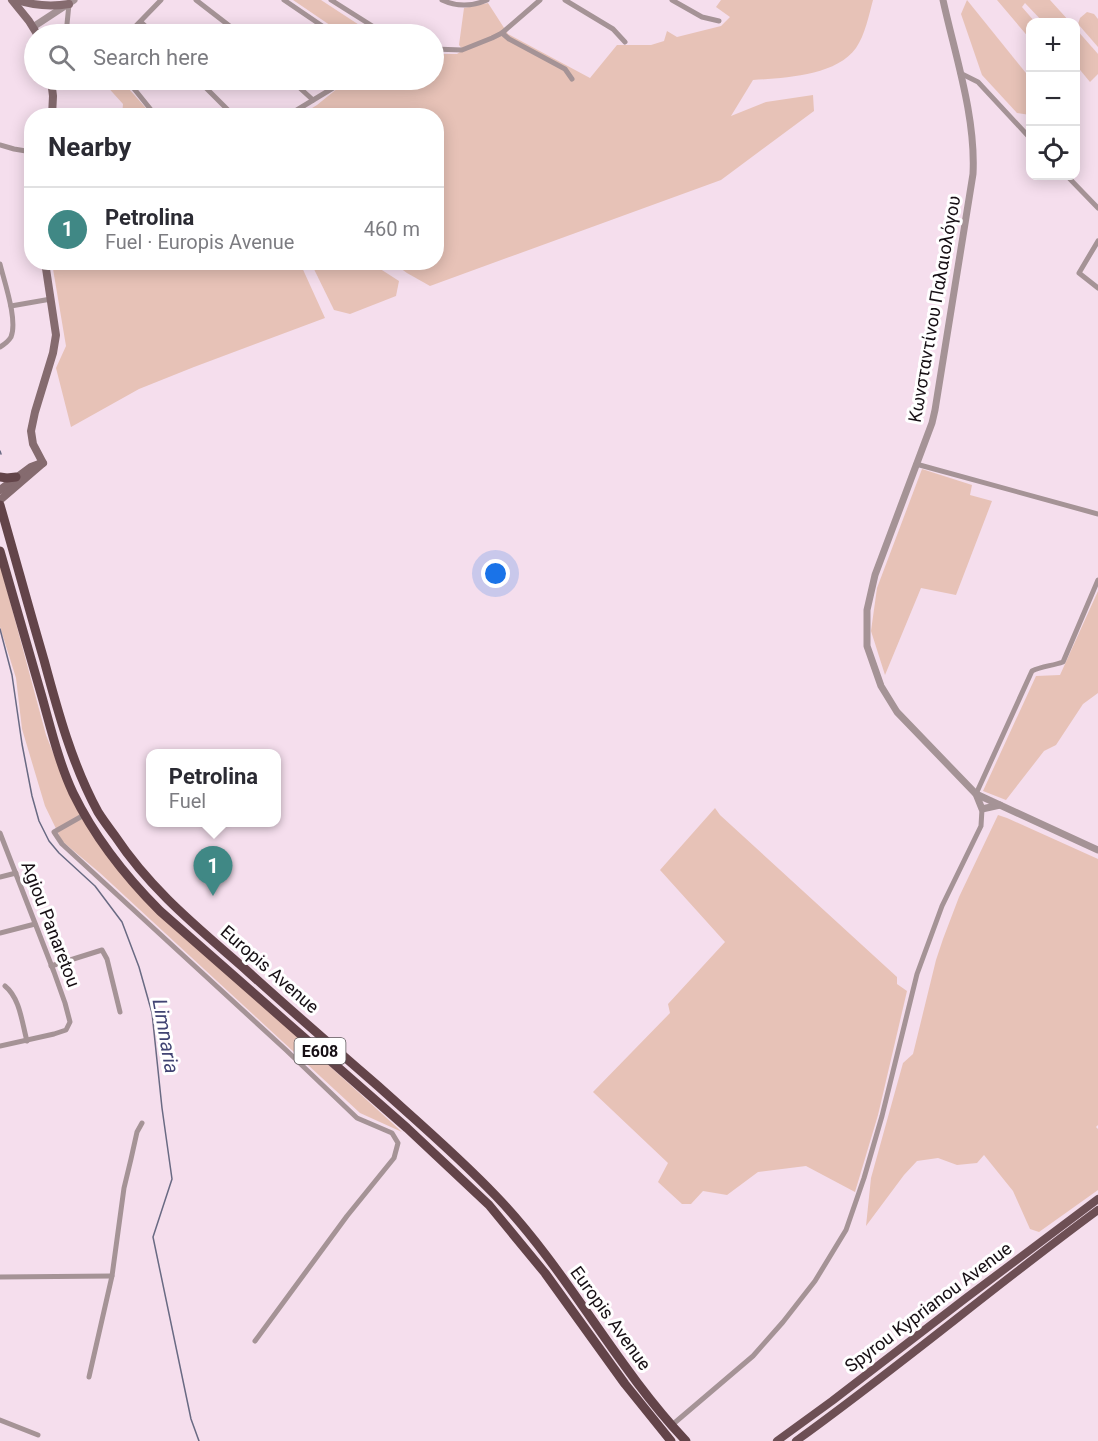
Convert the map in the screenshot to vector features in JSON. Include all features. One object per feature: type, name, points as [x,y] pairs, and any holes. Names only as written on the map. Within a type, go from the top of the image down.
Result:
[{"type":"highway","points":[[0,477],[16,477]]},
{"type":"highway","name":"Europis Avenue","points":[[0,505],[63,729],[80,774],[99,814],[122,848],[142,874],[182,914],[416,1120],[498,1197],[555,1268],[610,1347],[686,1441]]},
{"type":"highway","name":"Europis Avenue","points":[[0,551],[57,752],[84,815],[106,847],[142,893],[160,911],[407,1128],[489,1204],[545,1273],[625,1384],[671,1441]]},
{"type":"main road","points":[[12,0],[30,24]]},
{"type":"main road","points":[[17,0],[41,7],[53,7],[71,2]]},
{"type":"main road","points":[[52,90],[52,108]]},
{"type":"main road","points":[[43,463],[34,449],[31,431],[34,412],[56,342],[46,270]]},
{"type":"main road","points":[[0,490],[31,467],[43,463]]},
{"type":"main road","points":[[0,500],[43,463]]},
{"type":"main road","name":"Spyrou Kyprianou Avenue","points":[[777,1441],[1098,1199]]},
{"type":"main road","name":"Spyrou Kyprianou Avenue","points":[[796,1441],[1098,1210]]},
{"type":"street","points":[[141,22],[161,0]]},
{"type":"street","points":[[196,0],[227,24]]},
{"type":"street","points":[[284,0],[319,24]]},
{"type":"street","points":[[331,0],[369,24]]},
{"type":"street","points":[[441,0],[461,6],[487,0]]},
{"type":"street","points":[[444,49],[462,50],[502,33],[540,0]]},
{"type":"street","points":[[565,0],[613,30],[625,42]]},
{"type":"street","points":[[672,0],[702,17],[718,21]]},
{"type":"street","name":"Κωνσταντίνου Παλαιολόγου","points":[[943,0],[972,136],[973,174],[932,423],[875,575],[867,610],[867,646],[881,686],[897,712],[976,794]]},
{"type":"street","points":[[44,24],[71,2]]},
{"type":"street","points":[[68,24],[71,2]]},
{"type":"street","points":[[502,33],[565,69],[572,79]]},
{"type":"street","points":[[959,72],[978,82],[1026,134]]},
{"type":"street","points":[[134,90],[149,108]]},
{"type":"street","points":[[208,90],[226,108]]},
{"type":"street","points":[[302,90],[314,100]]},
{"type":"street","points":[[300,108],[330,90]]},
{"type":"street","points":[[0,145],[24,151]]},
{"type":"street","points":[[1070,180],[1098,208]]},
{"type":"street","points":[[1098,241],[1079,273],[1098,288]]},
{"type":"street","points":[[0,264],[11,306],[12,334],[6,344],[0,347]]},
{"type":"street","points":[[11,306],[51,299]]},
{"type":"street","points":[[916,464],[1098,514]]},
{"type":"street","points":[[672,1425],[753,1356],[815,1281],[846,1230],[882,1116],[917,974],[942,906],[981,826],[982,809],[976,794],[1032,671],[1063,662],[1098,580]]},
{"type":"street","points":[[976,794],[1098,850]]},
{"type":"street","points":[[982,809],[1000,805]]},
{"type":"street","points":[[84,815],[54,832],[62,844],[357,1118],[392,1133],[398,1143],[394,1158],[347,1216],[255,1341]]},
{"type":"street","name":"Agiou Panaretou","points":[[0,833],[70,1022],[66,1030],[27,1041]]},
{"type":"street","points":[[0,877],[16,873]]},
{"type":"street","points":[[0,933],[35,924]]},
{"type":"street","points":[[51,966],[102,951],[107,959],[120,1012]]},
{"type":"street","points":[[0,1046],[27,1041],[15,998],[5,986]]},
{"type":"street","points":[[89,1377],[112,1276],[124,1188],[136,1132],[142,1123]]},
{"type":"street","points":[[0,1277],[112,1276]]},
{"type":"street","points":[[0,1420],[38,1435]]},
{"type":"shaded area","points":[[293,0],[321,0],[358,24],[328,24]]},
{"type":"shaded area","points":[[721,0],[873,0],[862,37],[856,48],[836,65],[809,74],[753,80],[731,116],[766,102],[813,95],[814,111],[721,180],[430,286],[403,270],[444,270],[444,108],[312,108],[336,90],[444,90],[444,54],[457,54],[463,50],[459,45],[464,8],[488,3],[508,34],[590,78],[617,45],[651,45],[664,41],[667,31],[677,37],[721,26],[730,17],[716,7]]},
{"type":"shaded area","points":[[967,0],[1026,73],[1026,114],[1017,113],[982,75],[961,14]]},
{"type":"shaded area","points":[[997,0],[1050,0],[1066,18],[1039,18],[1025,3],[1022,7],[1032,18],[1026,18],[1026,34]]},
{"type":"shaded area","points":[[1087,12],[1094,14],[1098,19],[1098,47],[1080,26],[1080,18]]},
{"type":"shaded area","points":[[1080,34],[1098,54],[1098,74],[1090,82],[1080,70]]},
{"type":"shaded area","points":[[110,90],[130,90],[146,108],[123,108],[123,104]]},
{"type":"shaded area","points":[[53,270],[303,270],[325,318],[139,389],[71,427],[56,368],[66,346]]},
{"type":"shaded area","points":[[314,270],[382,270],[399,281],[396,296],[350,314],[334,310]]},
{"type":"shaded area","points":[[922,469],[972,485],[970,495],[992,501],[956,595],[921,588],[885,675],[871,631],[877,588]]},
{"type":"shaded area","points":[[0,564],[46,735],[72,800],[143,896],[402,1132],[360,1113],[100,873],[62,841],[45,806],[22,729],[16,678],[0,627]]},
{"type":"shaded area","points":[[1098,591],[1098,693],[1083,704],[1056,745],[1044,751],[1006,800],[983,791],[1036,676],[1060,675]]},
{"type":"shaded area","points":[[715,808],[897,977],[897,984],[907,991],[878,1115],[855,1192],[806,1166],[758,1172],[727,1195],[703,1191],[691,1204],[682,1204],[658,1182],[668,1163],[593,1092],[670,1013],[668,1004],[725,942],[660,870]]},
{"type":"shaded area","points":[[998,815],[1098,859],[1098,1125],[1096,1127],[1098,1129],[1098,1190],[1039,1232],[1030,1229],[1013,1191],[984,1155],[977,1163],[957,1165],[938,1158],[917,1161],[866,1226],[871,1178],[903,1063],[913,1054],[936,960],[959,897]]},
{"type":"waterway","name":"Limnaria","points":[[0,629],[12,675],[22,744],[39,821],[49,841],[95,886],[122,922],[139,967],[152,1013],[172,1179],[153,1237],[191,1419],[199,1441]]},
{"type":"place","name":"Petrolina","points":[[213,896]]}]
